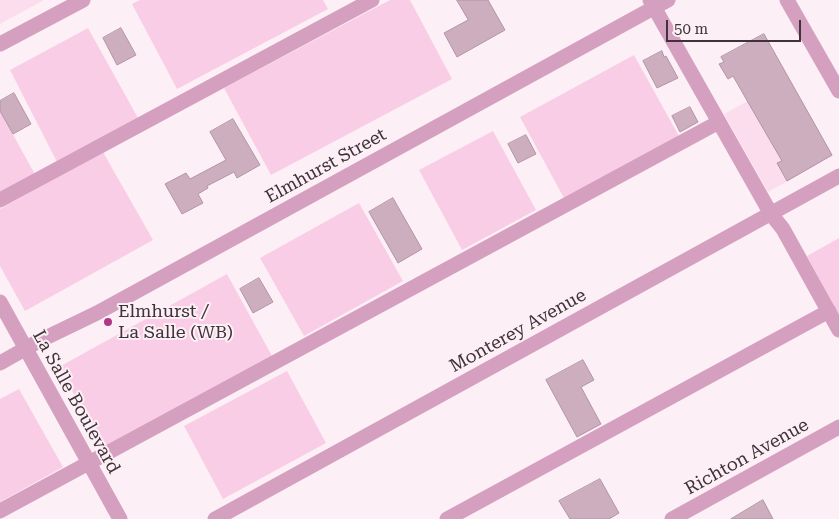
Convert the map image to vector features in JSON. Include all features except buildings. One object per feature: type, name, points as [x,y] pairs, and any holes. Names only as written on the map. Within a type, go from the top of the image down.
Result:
[{"type":"street","points":[[0,44],[83,0]]},
{"type":"street","points":[[0,200],[372,0]]},
{"type":"street","name":"Elmhurst Street","points":[[0,363],[98,313],[652,4],[668,0]]},
{"type":"street","points":[[787,0],[839,91]]},
{"type":"street","points":[[652,4],[771,214],[783,229],[839,330]]},
{"type":"street","points":[[0,511],[719,122]]},
{"type":"street","name":"Monterey Avenue","points":[[215,519],[839,176]]},
{"type":"street","name":"La Salle Boulevard","points":[[0,302],[120,519]]},
{"type":"street","points":[[447,519],[829,311]]},
{"type":"street","name":"Richton Avenue","points":[[672,519],[839,427]]},
{"type":"shaded area","points":[[0,0],[44,0],[0,24]]},
{"type":"shaded area","points":[[140,0],[323,0],[328,9],[177,89],[132,4]]},
{"type":"shaded area","points":[[390,0],[410,0],[452,79],[271,175],[224,88]]},
{"type":"shaded area","points":[[88,28],[138,118],[57,162],[10,70]]},
{"type":"shaded area","points":[[634,55],[680,138],[565,200],[520,117]]},
{"type":"shaded area","points":[[789,78],[833,156],[768,192],[724,114]]},
{"type":"shaded area","points":[[0,111],[37,178],[0,198]]},
{"type":"shaded area","points":[[493,131],[536,210],[462,250],[419,170]]},
{"type":"shaded area","points":[[103,152],[153,240],[25,311],[0,266],[0,209]]},
{"type":"shaded area","points":[[359,203],[403,281],[304,336],[260,258]]},
{"type":"shaded area","points":[[839,238],[839,315],[807,256]]},
{"type":"shaded area","points":[[227,274],[272,356],[104,449],[59,367]]},
{"type":"shaded area","points":[[287,371],[326,443],[223,499],[184,426]]},
{"type":"shaded area","points":[[19,389],[63,467],[0,502],[0,399]]},
{"type":"place","name":"Elmhurst / La Salle (WB)","points":[[108,322]]}]
